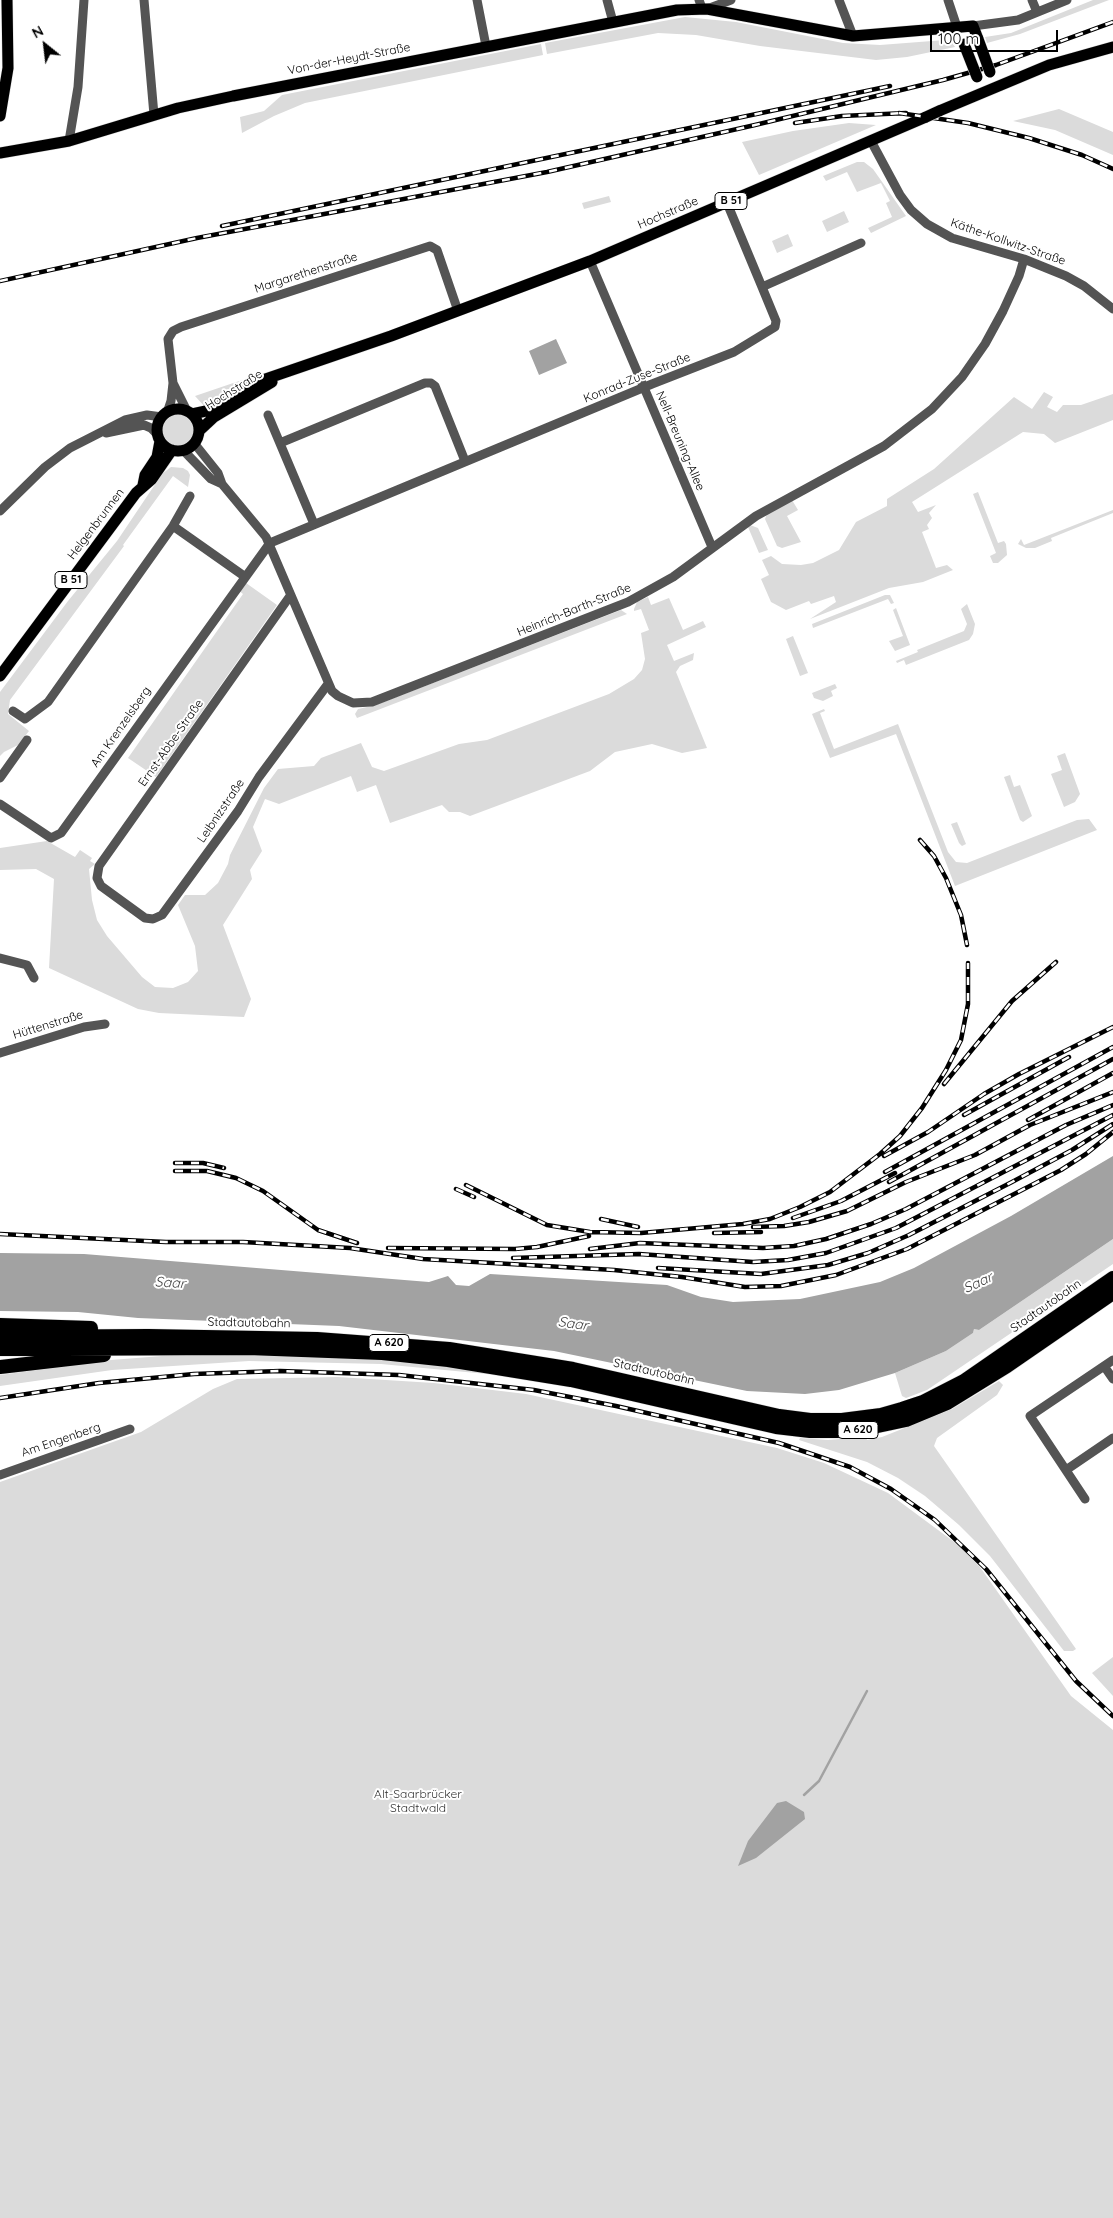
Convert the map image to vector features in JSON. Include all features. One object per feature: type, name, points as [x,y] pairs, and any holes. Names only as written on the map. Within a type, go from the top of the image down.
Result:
[{"type":"highway","name":"Stadtautobahn","points":[[148,1342],[317,1339],[449,1349],[573,1369],[779,1416],[810,1420],[842,1420],[881,1415],[902,1409],[923,1402],[964,1381],[1113,1278]]},
{"type":"highway","name":"Stadtautobahn","points":[[148,1342],[317,1350],[448,1360],[571,1380],[776,1427],[810,1431],[842,1431],[906,1420],[947,1403],[984,1381],[1113,1293]]},
{"type":"highway","points":[[0,1325],[104,1329],[148,1342]]},
{"type":"highway","name":"A 620","points":[[0,1337],[148,1342]]},
{"type":"highway","points":[[0,1367],[96,1356],[148,1342]]},
{"type":"highway","name":"A 620","points":[[0,1348],[148,1342]]},
{"type":"main road","points":[[0,116],[8,68],[7,0]]},
{"type":"main road","name":"Von-der-Heydt-Straße","points":[[0,153],[69,140],[106,131],[154,115],[265,90],[702,6],[853,36],[974,26]]},
{"type":"main road","points":[[974,26],[995,86]]},
{"type":"main road","points":[[958,27],[982,92]]},
{"type":"main road","name":"Hochstraße","points":[[189,413],[206,411],[254,383],[458,312],[590,261],[995,86],[1049,65],[1113,47]]},
{"type":"main road","name":"Hochstraße","points":[[199,431],[214,417],[285,373]]},
{"type":"main road","name":"B 51","points":[[158,437],[158,423],[164,415],[179,409],[189,413]]},
{"type":"main road","points":[[189,413],[198,424],[199,431]]},
{"type":"main road","name":"B 51","points":[[177,450],[194,444],[199,431]]},
{"type":"main road","points":[[158,437],[177,450]]},
{"type":"main road","name":"Helgenbrunnen","points":[[143,485],[145,475],[157,457],[158,437]]},
{"type":"main road","name":"Helgenbrunnen","points":[[0,676],[143,485],[152,479],[177,450]]},
{"type":"street","points":[[69,140],[78,87],[84,0]]},
{"type":"street","points":[[144,0],[154,115]]},
{"type":"street","points":[[477,0],[486,46]]},
{"type":"street","points":[[607,0],[613,22]]},
{"type":"street","name":"Von-der-Heydt-Straße","points":[[702,6],[731,0]]},
{"type":"street","points":[[839,0],[853,36]]},
{"type":"street","points":[[948,0],[958,27]]},
{"type":"street","points":[[1032,0],[1037,12]]},
{"type":"street","points":[[974,26],[1009,22],[1067,0]]},
{"type":"street","name":"Käthe-Kollwitz-Straße","points":[[871,141],[900,195],[911,210],[927,224],[959,240],[1024,259],[1066,276],[1113,308]]},
{"type":"street","name":"Konrad-Zuse-Straße","points":[[270,543],[734,352],[772,330],[776,322],[727,203]]},
{"type":"street","points":[[762,288],[861,244]]},
{"type":"street","name":"Margarethenstraße","points":[[164,415],[171,401],[173,383],[168,339],[170,334],[181,327],[430,246],[437,250],[458,312]]},
{"type":"street","name":"Heinrich-Barth-Straße","points":[[194,444],[218,473],[222,484],[247,512],[270,543],[290,596],[332,691],[344,700],[362,703],[372,702],[628,602],[673,577],[756,516],[884,446],[932,409],[962,376],[985,344],[1008,301],[1024,259]]},
{"type":"street","name":"Nell-Breuning-Allee","points":[[590,261],[712,547]]},
{"type":"street","points":[[280,443],[425,382],[435,386],[465,462]]},
{"type":"street","name":"Margarethenstraße","points":[[173,383],[189,413]]},
{"type":"street","points":[[0,511],[53,460],[70,448],[135,417],[164,415]]},
{"type":"street","points":[[268,415],[314,524]]},
{"type":"street","points":[[99,434],[144,425],[151,428],[158,437]]},
{"type":"street","name":"Heinrich-Barth-Straße","points":[[177,450],[211,479],[222,484]]},
{"type":"street","points":[[13,711],[25,719],[48,702],[173,526],[190,496]]},
{"type":"street","points":[[173,526],[244,576]]},
{"type":"street","name":"Am Krenzelsberg","points":[[0,804],[51,838],[61,833],[244,576],[270,543]]},
{"type":"street","name":"Ernst-Abbe-Straße","points":[[122,902],[102,886],[97,878],[97,869],[290,596]]},
{"type":"street","name":"Leibnizstraße","points":[[122,902],[145,918],[153,919],[162,915],[238,811],[259,776],[328,684]]},
{"type":"street","points":[[0,778],[27,740]]},
{"type":"street","points":[[0,958],[27,965],[34,978]]},
{"type":"street","name":"Hüttenstraße","points":[[0,1053],[84,1026],[105,1024]]},
{"type":"street","points":[[1085,1500],[1030,1416],[1113,1360]]},
{"type":"street","points":[[1104,1366],[1113,1379]]},
{"type":"street","name":"Am Engenberg","points":[[0,1475],[130,1429]]},
{"type":"street","points":[[1066,1470],[1113,1438]]},
{"type":"green space","points":[[1093,0],[1109,0],[1020,34],[987,43],[985,37],[1011,33]]},
{"type":"green space","points":[[685,17],[736,22],[843,43],[880,45],[945,40],[952,42],[955,47],[907,57],[876,60],[760,46],[696,35],[658,33],[547,54],[545,43]]},
{"type":"green space","points":[[541,44],[543,55],[305,103],[274,116],[242,133],[240,117],[264,111],[282,95]]},
{"type":"green space","points":[[1059,109],[1113,132],[1113,155],[1055,130],[1013,121]]},
{"type":"green space","points":[[849,123],[876,125],[759,175],[742,142],[793,131]]},
{"type":"green space","points":[[857,162],[864,162],[873,169],[906,216],[871,233],[868,228],[892,217],[886,203],[890,201],[881,183],[857,192],[847,172],[826,181],[823,176]]},
{"type":"green space","points":[[609,196],[611,202],[584,209],[582,203]]},
{"type":"green space","points":[[844,211],[849,222],[827,232],[822,221]]},
{"type":"green space","points":[[788,234],[793,246],[777,253],[772,241]]},
{"type":"green space","points":[[248,378],[249,382],[221,397],[219,396],[205,407],[195,396]]},
{"type":"green space","points":[[1044,392],[1053,397],[1047,407],[1057,412],[1063,405],[1081,405],[1113,394],[1113,420],[1055,443],[1044,434],[1023,432],[912,502],[918,512],[936,505],[929,513],[932,518],[927,525],[929,529],[922,532],[936,568],[947,565],[953,570],[923,582],[889,588],[810,619],[836,602],[834,596],[811,604],[809,601],[786,610],[771,602],[761,579],[769,575],[762,560],[771,556],[782,564],[801,565],[813,563],[839,550],[856,522],[887,506],[887,499],[934,469],[1014,397],[1032,409]]},
{"type":"green space","points":[[178,413],[190,418],[195,430],[190,442],[178,447],[166,442],[161,430],[166,418]]},
{"type":"green space","points":[[171,467],[183,468],[188,471],[190,475],[188,487],[173,476],[124,546],[10,700],[8,714],[29,731],[18,745],[0,756],[0,692],[68,601],[117,541],[162,474]]},
{"type":"green space","points":[[978,492],[998,543],[1004,541],[1006,544],[1007,555],[998,563],[993,563],[990,556],[996,553],[973,494]]},
{"type":"green space","points":[[792,500],[798,510],[787,516],[801,542],[782,548],[777,546],[765,519],[767,514]]},
{"type":"green space","points":[[1113,510],[1113,513],[1051,538],[1052,541],[1035,548],[1026,548],[1018,544],[1021,539],[1024,545]]},
{"type":"green space","points":[[750,525],[758,528],[768,550],[759,553],[748,527]]},
{"type":"green space","points":[[246,583],[277,605],[156,777],[128,758],[243,594],[238,590]]},
{"type":"green space","points":[[885,595],[890,595],[894,603],[891,604],[888,599],[813,628],[812,624]]},
{"type":"green space","points":[[648,597],[651,605],[669,598],[683,630],[703,621],[706,627],[667,645],[674,661],[694,653],[693,660],[680,666],[676,672],[707,748],[682,753],[652,744],[615,752],[590,771],[470,816],[460,812],[449,812],[442,805],[390,823],[376,785],[357,792],[351,776],[279,804],[265,799],[253,827],[262,851],[250,870],[252,879],[223,925],[251,999],[244,1017],[159,1013],[138,1009],[49,968],[54,879],[36,869],[0,870],[0,848],[47,841],[75,857],[80,850],[92,858],[90,861],[95,864],[89,869],[92,900],[97,920],[107,936],[142,977],[155,987],[173,988],[188,982],[198,971],[195,946],[178,905],[185,895],[205,895],[218,883],[264,788],[278,769],[314,766],[321,758],[361,743],[372,767],[384,771],[459,744],[487,740],[609,694],[634,679],[642,670],[645,659],[641,633],[649,630],[641,609],[634,611],[634,609],[637,602]]},
{"type":"green space","points":[[967,604],[975,624],[973,634],[969,640],[906,665],[904,660],[897,663],[896,661],[918,652],[917,650],[964,631],[967,624],[961,609]]},
{"type":"green space","points":[[896,608],[910,645],[895,651],[889,641],[903,636],[893,610]]},
{"type":"green space","points":[[621,610],[627,614],[357,718],[355,714],[358,709],[376,705]]},
{"type":"green space","points":[[793,636],[808,673],[800,676],[786,639]]},
{"type":"green space","points":[[835,684],[837,688],[831,691],[833,696],[823,701],[814,698],[812,693]]},
{"type":"green space","points":[[824,709],[825,711],[820,713],[834,749],[898,724],[948,852],[956,862],[967,863],[1077,820],[1089,819],[1097,830],[955,886],[896,734],[830,758],[812,714]]},
{"type":"green space","points":[[1065,753],[1080,794],[1075,802],[1064,807],[1051,774],[1062,770],[1057,756]]},
{"type":"green space","points":[[1010,775],[1014,787],[1020,785],[1032,816],[1023,822],[1020,820],[1004,777]]},
{"type":"green space","points":[[957,822],[966,844],[962,846],[951,824]]},
{"type":"green space","points":[[1113,1239],[1113,1264],[927,1390],[906,1398],[902,1396],[895,1373],[946,1351],[973,1333],[974,1329],[979,1330]]},
{"type":"green space","points":[[249,1355],[382,1360],[488,1371],[487,1374],[381,1364],[249,1361],[112,1370],[0,1386],[0,1375],[111,1360],[162,1356]]},
{"type":"green space","name":"Alt-Saarbrücker Stadtwald","points":[[338,1377],[434,1383],[526,1394],[777,1448],[824,1463],[888,1493],[957,1544],[980,1567],[1071,1696],[1113,1730],[1113,2218],[0,2218],[0,1482],[141,1432],[213,1389],[237,1379]]},
{"type":"green space","points":[[999,1381],[1003,1385],[997,1395],[937,1438],[934,1446],[1076,1649],[1073,1651],[1064,1651],[990,1556],[959,1525],[925,1496],[898,1478],[867,1462],[799,1440],[800,1438],[828,1440],[866,1437],[867,1440],[882,1437],[952,1409]]},
{"type":"green space","points":[[1113,1657],[1113,1696],[1092,1673]]},
{"type":"water","points":[[556,339],[567,363],[539,375],[529,351]]},
{"type":"water","name":"Saar","points":[[1113,1156],[1113,1239],[979,1330],[974,1329],[973,1333],[946,1351],[895,1373],[839,1390],[805,1394],[747,1391],[554,1351],[339,1326],[138,1318],[78,1312],[0,1311],[0,1253],[84,1254],[429,1282],[448,1276],[456,1285],[469,1286],[490,1274],[667,1285],[701,1297],[733,1302],[800,1299],[880,1282],[914,1268],[1011,1216]]},
{"type":"water","points":[[786,1801],[804,1812],[805,1819],[756,1858],[738,1866],[748,1841],[777,1803]]},
{"type":"waterway","points":[[804,1795],[819,1781],[867,1691]]},
{"type":"railway","points":[[0,281],[197,238],[547,172],[755,125],[943,80],[996,65],[1113,22]]},
{"type":"railway","points":[[222,226],[890,86]]},
{"type":"railway","points":[[899,113],[968,123],[1029,138],[1082,155],[1113,169]]},
{"type":"railway","points":[[795,123],[842,116],[906,113]]},
{"type":"railway","points":[[920,840],[934,856],[946,878],[961,915],[967,945]]},
{"type":"railway","points":[[944,1084],[1012,1001],[1056,962]]},
{"type":"railway","points":[[466,1185],[547,1225],[590,1232],[641,1233],[743,1224],[770,1219],[800,1207],[830,1192],[880,1154],[900,1136],[922,1108],[946,1070],[961,1040],[968,1004],[968,963]]},
{"type":"railway","points":[[884,1156],[928,1132],[984,1094],[1019,1074],[1113,1027]]},
{"type":"railway","points":[[885,1172],[1113,1047]]},
{"type":"railway","points":[[964,1115],[1069,1057]]},
{"type":"railway","points":[[889,1182],[1113,1059]]},
{"type":"railway","points":[[1028,1120],[1113,1073]]},
{"type":"railway","points":[[753,1227],[784,1226],[809,1222],[847,1211],[906,1182],[975,1155],[1030,1125],[1113,1092]]},
{"type":"railway","points":[[590,1249],[640,1243],[763,1248],[794,1246],[826,1239],[871,1224],[906,1209],[1066,1125],[1113,1105]]},
{"type":"railway","points":[[513,1258],[639,1254],[753,1262],[788,1260],[826,1253],[896,1228],[1113,1115]]},
{"type":"railway","points":[[658,1268],[761,1274],[828,1265],[868,1253],[909,1235],[1012,1182],[1072,1150],[1113,1124]]},
{"type":"railway","points":[[0,1234],[166,1242],[243,1242],[350,1248],[423,1259],[614,1270],[682,1277],[745,1287],[781,1286],[836,1275],[907,1249],[1061,1170],[1086,1154],[1113,1132]]},
{"type":"railway","points":[[175,1163],[203,1163],[224,1168]]},
{"type":"railway","points":[[175,1171],[207,1171],[236,1178],[263,1191],[318,1230],[357,1243]]},
{"type":"railway","points":[[793,1218],[841,1201],[895,1173]]},
{"type":"railway","points":[[456,1189],[474,1197]]},
{"type":"railway","points":[[601,1219],[638,1227]]},
{"type":"railway","points":[[714,1233],[761,1232]]},
{"type":"railway","points":[[388,1248],[515,1249],[537,1247],[589,1236]]},
{"type":"railway","points":[[0,1398],[99,1383],[194,1374],[280,1371],[399,1375],[534,1390],[616,1406],[779,1443],[850,1467],[891,1489],[935,1520],[986,1569],[1076,1681],[1113,1716]]}]
